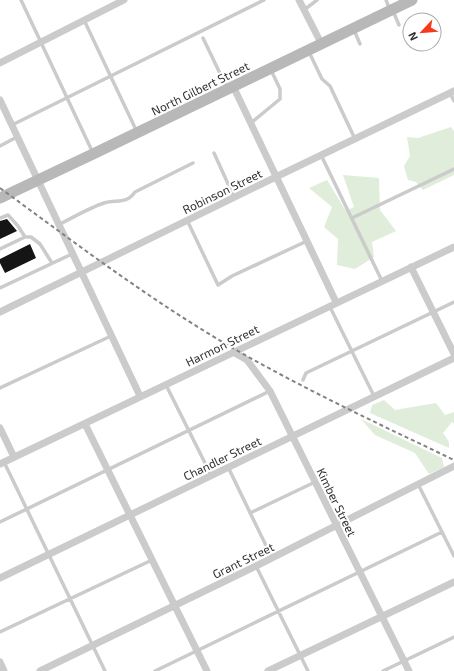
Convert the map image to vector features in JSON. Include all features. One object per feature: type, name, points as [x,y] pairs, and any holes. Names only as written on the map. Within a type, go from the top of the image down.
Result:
[{"type":"main road","name":"North Gilbert Street","points":[[0,198],[138,133],[353,28],[389,7],[412,0]]},
{"type":"street","points":[[0,63],[124,0]]},
{"type":"street","points":[[300,0],[321,43]]},
{"type":"street","points":[[230,88],[251,123],[336,302]]},
{"type":"street","name":"Robinson Street","points":[[0,312],[276,176],[452,92]]},
{"type":"street","points":[[0,100],[80,272],[140,396]]},
{"type":"street","name":"Harmon Street","points":[[2,463],[336,302],[454,247]]},
{"type":"street","points":[[411,267],[454,354]]},
{"type":"street","name":"Kimber Street","points":[[233,352],[247,360],[270,391],[409,671]]},
{"type":"street","name":"Chandler Street","points":[[0,578],[454,358]]},
{"type":"street","points":[[85,424],[207,671]]},
{"type":"street","points":[[0,428],[14,457]]},
{"type":"street","name":"Grant Street","points":[[40,671],[256,566],[454,466]]},
{"type":"street","points":[[268,671],[454,582]]},
{"type":"street","points":[[0,662],[4,671]]},
{"type":"lane","points":[[20,0],[93,154]]},
{"type":"lane","points":[[12,125],[264,0]]},
{"type":"lane","points":[[304,10],[317,0]]},
{"type":"lane","points":[[389,7],[399,25]]},
{"type":"lane","points":[[84,20],[138,133]]},
{"type":"lane","points":[[353,28],[360,44]]},
{"type":"lane","points":[[203,38],[230,88]]},
{"type":"lane","points":[[308,49],[322,79],[330,86],[355,139]]},
{"type":"lane","points":[[251,123],[280,99],[280,89],[270,68]]},
{"type":"lane","points":[[452,92],[454,101]]},
{"type":"lane","points":[[0,146],[17,137]]},
{"type":"lane","points":[[214,153],[234,197]]},
{"type":"lane","points":[[321,155],[382,281]]},
{"type":"lane","points":[[58,225],[105,203],[120,202],[132,196],[135,192],[193,163]]},
{"type":"lane","points":[[352,218],[454,169]]},
{"type":"lane","points":[[0,218],[8,216],[12,218],[25,237]]},
{"type":"lane","points":[[187,220],[218,285],[232,276],[307,240]]},
{"type":"lane","points":[[0,249],[25,237],[31,237],[40,244],[52,263]]},
{"type":"lane","points":[[0,288],[72,254]]},
{"type":"lane","points":[[303,380],[306,373],[454,302]]},
{"type":"lane","points":[[329,306],[375,397]]},
{"type":"lane","points":[[0,388],[112,336]]},
{"type":"lane","points":[[166,385],[211,475]]},
{"type":"lane","points":[[0,522],[270,391]]},
{"type":"lane","points":[[2,463],[105,671]]},
{"type":"lane","points":[[228,467],[272,558]]},
{"type":"lane","points":[[250,514],[315,482]]},
{"type":"lane","points":[[418,484],[454,556]]},
{"type":"lane","points":[[155,671],[442,532]]},
{"type":"lane","points":[[0,632],[152,560]]},
{"type":"lane","points":[[256,566],[308,671]]},
{"type":"lane","points":[[383,671],[454,637]]},
{"type":"green space","points":[[451,127],[454,131],[454,175],[423,190],[416,182],[408,180],[404,166],[410,156],[407,137],[418,138]]},
{"type":"green space","points":[[343,175],[379,178],[380,210],[396,231],[372,242],[374,257],[355,269],[337,265],[338,239],[324,227],[332,207],[309,188],[327,180],[346,211],[354,207]]},
{"type":"green space","points":[[384,400],[395,410],[436,403],[445,415],[454,412],[454,424],[452,422],[443,433],[449,442],[449,448],[370,413],[372,405]]},
{"type":"green space","points":[[361,419],[442,458],[444,467],[429,474],[415,453],[375,435]]},
{"type":"building","points":[[7,219],[17,231],[0,239],[0,221]]},
{"type":"building","points":[[30,244],[36,258],[5,273],[0,263],[0,259]]},
{"type":"railway","points":[[0,188],[87,252],[207,333],[264,366],[318,394],[454,460]]}]
